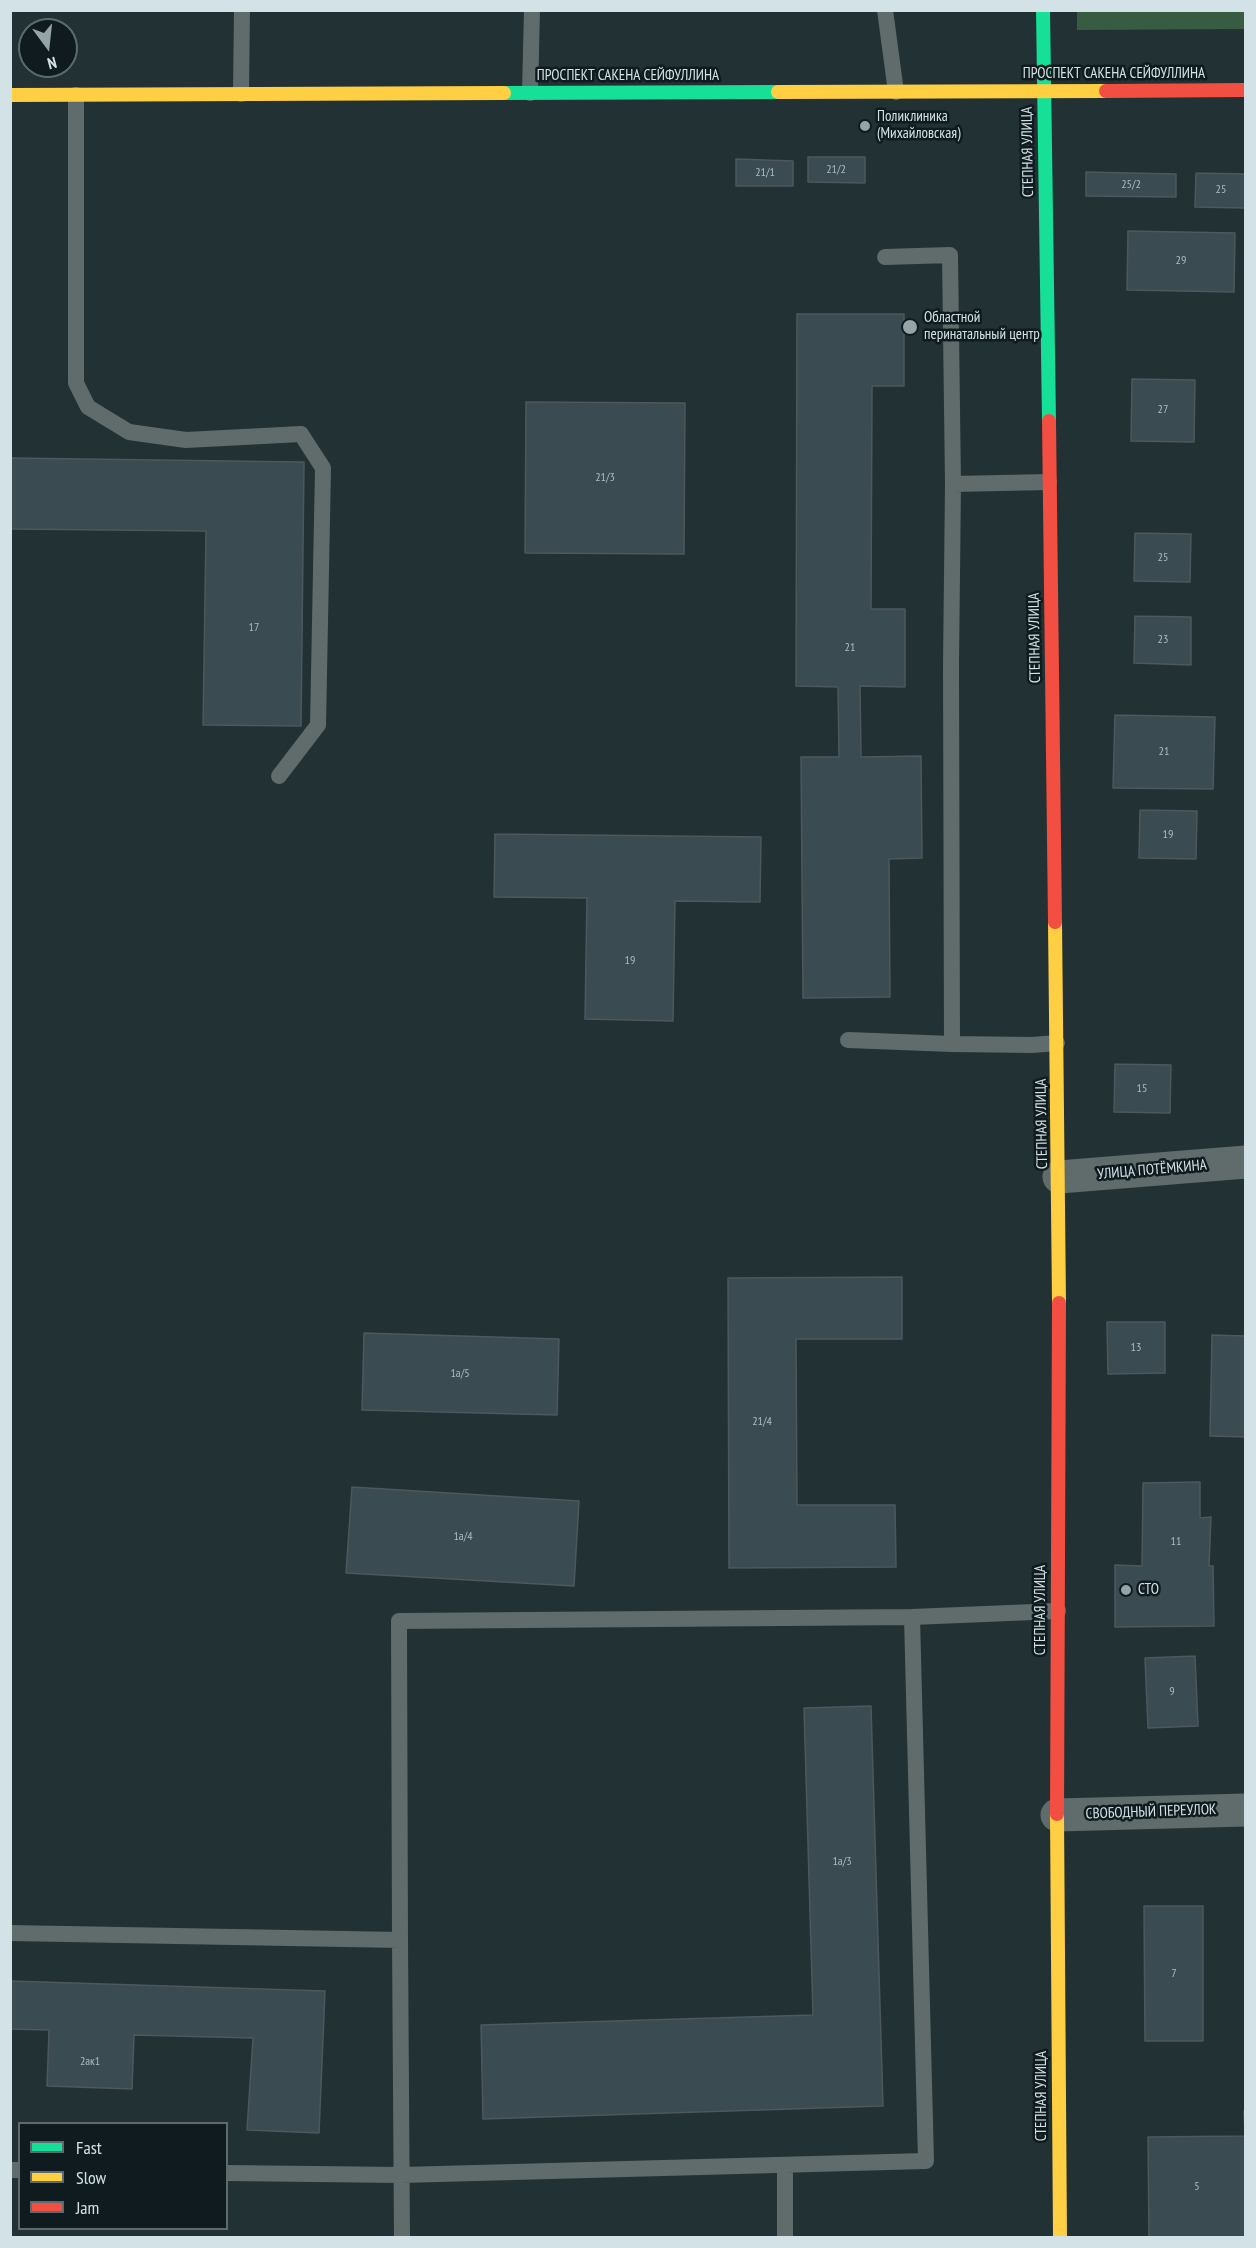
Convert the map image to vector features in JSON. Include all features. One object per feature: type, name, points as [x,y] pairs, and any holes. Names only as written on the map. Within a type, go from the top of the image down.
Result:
[{"type":"main road","name":"СТЕПНАЯ УЛИЦА","points":[[1043,10],[1059,1177],[1057,1815],[1060,2238]]},
{"type":"main road","name":"ПРОСПЕКТ САКЕНА СЕЙФУЛЛИНА","points":[[10,95],[1245,90]]},
{"type":"street","name":"УЛИЦА ПОТЁМКИНА","points":[[1059,1177],[1245,1162]]},
{"type":"street","name":"СВОБОДНЫЙ ПЕРЕУЛОК","points":[[1057,1815],[1245,1810]]},
{"type":"lane","points":[[241,94],[242,10]]},
{"type":"lane","points":[[530,93],[532,10]]},
{"type":"lane","points":[[885,10],[896,92]]},
{"type":"lane","points":[[76,95],[76,383],[88,407],[129,432],[186,440],[301,434],[323,468],[318,725],[279,776]]},
{"type":"lane","points":[[885,256],[950,255],[953,484],[952,1044]]},
{"type":"lane","points":[[953,484],[1049,482]]},
{"type":"lane","points":[[848,1040],[952,1044],[1057,1043]]},
{"type":"lane","points":[[402,2238],[399,1621],[912,1617],[1058,1611]]},
{"type":"lane","points":[[228,2173],[401,2175],[926,2161],[912,1617]]},
{"type":"lane","points":[[10,1933],[400,1940]]},
{"type":"lane","points":[[785,2164],[785,2238]]},
{"type":"green space","points":[[1077,11],[1245,11],[1245,29],[1077,30]]},
{"type":"building","points":[[808,157],[865,157],[865,183],[808,182]]},
{"type":"building","points":[[736,159],[793,161],[793,186],[736,186]]},
{"type":"building","points":[[1086,172],[1176,174],[1176,197],[1086,196]]},
{"type":"building","points":[[1196,173],[1246,174],[1246,208],[1195,207]]},
{"type":"building","points":[[1128,231],[1235,233],[1234,292],[1127,290]]},
{"type":"building","points":[[797,314],[904,314],[904,386],[872,386],[871,609],[905,609],[905,687],[860,686],[861,757],[921,756],[922,858],[889,859],[890,997],[803,998],[801,757],[839,757],[838,687],[796,686]]},
{"type":"building","points":[[1132,379],[1195,380],[1194,442],[1131,441]]},
{"type":"building","points":[[526,402],[685,403],[684,554],[525,553]]},
{"type":"building","points":[[10,458],[304,462],[301,726],[203,725],[206,531],[10,529]]},
{"type":"building","points":[[1135,533],[1191,534],[1190,582],[1134,581]]},
{"type":"building","points":[[1135,616],[1191,617],[1191,665],[1134,663]]},
{"type":"building","points":[[1115,715],[1215,717],[1213,789],[1113,788]]},
{"type":"building","points":[[1140,810],[1197,811],[1196,859],[1139,858]]},
{"type":"building","points":[[495,834],[761,837],[760,902],[675,901],[673,1021],[585,1019],[587,898],[494,897]]},
{"type":"building","points":[[1115,1064],[1171,1065],[1170,1113],[1114,1112]]},
{"type":"building","points":[[902,1277],[902,1339],[796,1339],[797,1505],[895,1505],[896,1567],[729,1568],[728,1278]]},
{"type":"building","points":[[1107,1322],[1165,1322],[1165,1373],[1108,1374]]},
{"type":"building","points":[[364,1333],[559,1339],[557,1415],[362,1410]]},
{"type":"building","points":[[1212,1335],[1246,1336],[1246,1437],[1210,1436]]},
{"type":"building","points":[[1200,1482],[1200,1518],[1211,1517],[1209,1566],[1213,1566],[1214,1626],[1115,1627],[1115,1565],[1142,1566],[1143,1483]]},
{"type":"building","points":[[352,1487],[579,1501],[574,1586],[346,1573]]},
{"type":"building","points":[[1195,1656],[1198,1726],[1148,1728],[1145,1658]]},
{"type":"building","points":[[871,1706],[883,2106],[483,2119],[481,2025],[813,2015],[804,1708]]},
{"type":"building","points":[[1144,1906],[1203,1906],[1203,2041],[1145,2041]]},
{"type":"building","points":[[10,1981],[325,1991],[319,2133],[247,2130],[253,2038],[134,2035],[132,2089],[47,2086],[49,2030],[10,2029]]},
{"type":"building","points":[[1244,2111],[1246,2111],[1246,2238],[1149,2238],[1148,2137],[1245,2136]]},
{"type":"traffic: fast","points":[[1043,10],[1049,421]]},
{"type":"traffic: fast","points":[[504,93],[778,92]]},
{"type":"traffic: slow","points":[[778,92],[1106,91]]},
{"type":"traffic: slow","points":[[10,95],[504,93]]},
{"type":"traffic: slow","points":[[1055,922],[1059,1303]]},
{"type":"traffic: slow","points":[[1057,1814],[1060,2238]]},
{"type":"traffic: jam","points":[[1106,91],[1246,90]]},
{"type":"traffic: jam","points":[[1049,421],[1055,922]]},
{"type":"traffic: jam","points":[[1057,1814],[1059,1303]]},
{"type":"place","name":"Поликлиника (Михайловская)","points":[[865,126]]},
{"type":"place","name":"Областной перинатальный центр","points":[[910,327]]},
{"type":"place","name":"СТО","points":[[1126,1590]]}]
